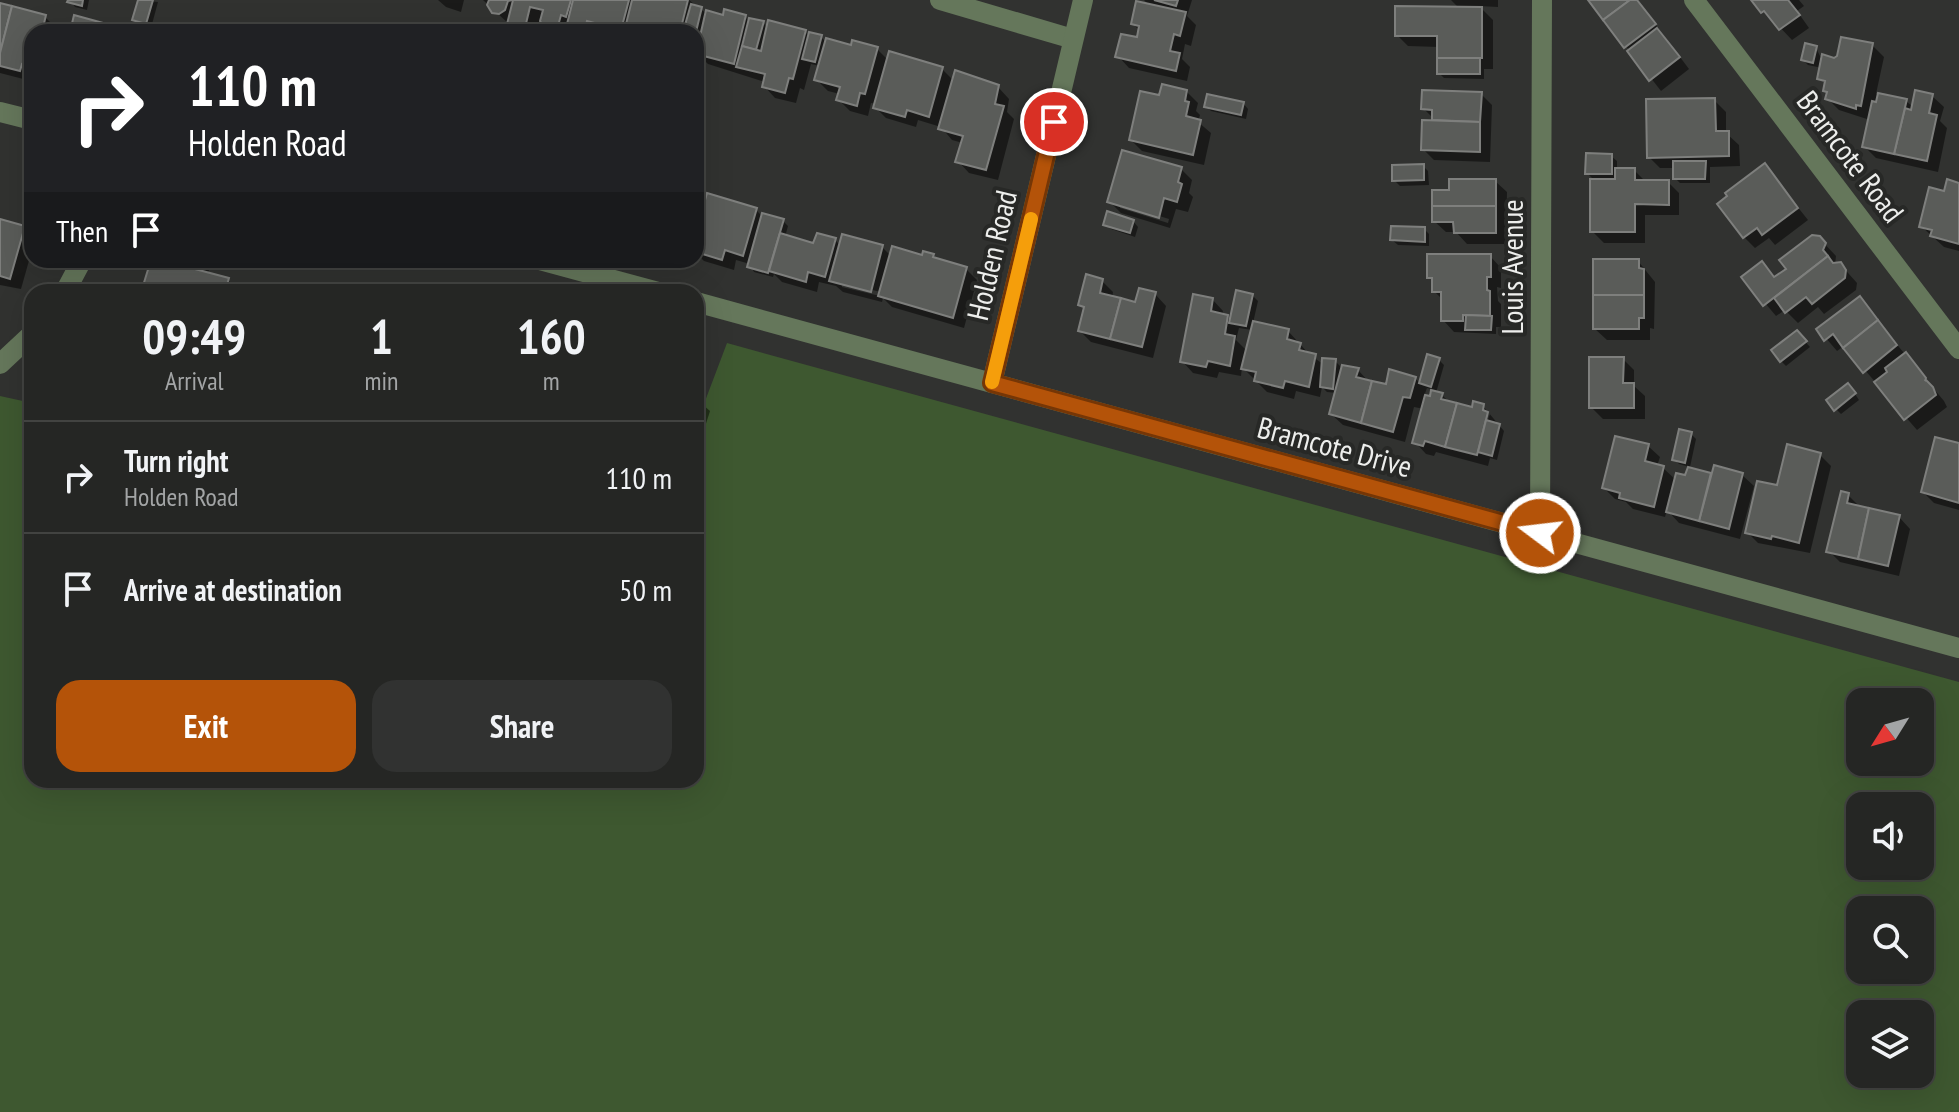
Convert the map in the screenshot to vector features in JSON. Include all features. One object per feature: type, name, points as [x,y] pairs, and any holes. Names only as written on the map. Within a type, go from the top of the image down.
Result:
[{"type":"street","points":[[940,0],[1073,39]]},
{"type":"street","name":"Holden Road","points":[[992,383],[1083,0]]},
{"type":"street","name":"Louis Avenue","points":[[1540,533],[1542,0]]},
{"type":"street","name":"Bramcote Road","points":[[1694,0],[1959,349]]},
{"type":"street","points":[[0,112],[24,118]]},
{"type":"street","points":[[570,268],[628,284]]},
{"type":"street","name":"Bramcote Drive","points":[[704,304],[1959,648]]},
{"type":"street","points":[[0,364],[24,342]]},
{"type":"green space","points":[[727,343],[1959,682],[1959,1112],[0,1112],[0,396],[24,401],[24,788],[704,788],[704,404]]},
{"type":"building","points":[[83,0],[82,6],[67,2]]},
{"type":"building","points":[[138,0],[153,0],[146,24],[132,20]]},
{"type":"building","points":[[489,0],[512,0],[499,14],[492,13],[487,5]]},
{"type":"building","points":[[513,0],[571,0],[566,17],[561,15],[559,24],[542,24],[543,10],[530,7],[526,24],[507,24]]},
{"type":"building","points":[[573,0],[629,0],[623,24],[587,21],[586,24],[567,24]]},
{"type":"building","points":[[632,0],[688,0],[682,24],[626,24]]},
{"type":"building","points":[[1154,0],[1178,0],[1176,6]]},
{"type":"building","points":[[1588,0],[1630,0],[1603,20]]},
{"type":"building","points":[[1630,0],[1637,0],[1656,24],[1624,48],[1603,20]]},
{"type":"building","points":[[1751,0],[1788,0],[1800,15],[1779,30]]},
{"type":"building","points":[[1136,1],[1186,12],[1180,36],[1174,34],[1170,51],[1180,53],[1176,71],[1115,57],[1121,34],[1137,37],[1139,26],[1131,24]]},
{"type":"building","points":[[0,3],[12,6],[0,53]]},
{"type":"building","points":[[691,4],[702,7],[698,24],[685,24]]},
{"type":"building","points":[[12,6],[46,15],[44,24],[24,24],[24,65],[20,71],[0,66],[0,53]]},
{"type":"building","points":[[1395,6],[1482,7],[1482,58],[1437,58],[1437,36],[1395,36]]},
{"type":"building","points":[[724,9],[746,15],[734,64],[704,56],[703,24],[706,10],[723,15]]},
{"type":"building","points":[[74,15],[107,24],[72,24]]},
{"type":"building","points":[[749,18],[764,21],[756,50],[742,46]]},
{"type":"building","points":[[768,20],[806,30],[793,79],[789,78],[785,93],[762,87],[765,74],[736,67],[742,46],[761,51]]},
{"type":"building","points":[[1657,28],[1680,57],[1649,81],[1627,51]]},
{"type":"building","points":[[809,32],[822,35],[815,62],[802,59]]},
{"type":"building","points":[[1841,37],[1873,43],[1861,106],[1856,105],[1856,109],[1825,99],[1825,81],[1817,79],[1822,54],[1837,56]]},
{"type":"building","points":[[826,38],[851,45],[852,40],[878,47],[865,94],[860,93],[857,106],[836,100],[840,87],[814,80]]},
{"type":"building","points":[[1805,43],[1817,46],[1813,63],[1801,60]]},
{"type":"building","points":[[889,51],[943,67],[929,117],[907,110],[905,117],[873,108]]},
{"type":"building","points":[[1437,58],[1480,58],[1480,74],[1437,74]]},
{"type":"building","points":[[955,70],[999,85],[995,104],[1004,106],[986,170],[955,162],[963,136],[938,129]]},
{"type":"building","points":[[1162,84],[1187,90],[1185,101],[1189,102],[1186,116],[1201,120],[1193,155],[1129,140],[1140,91],[1159,95]]},
{"type":"building","points":[[1422,90],[1482,92],[1480,122],[1432,120],[1432,110],[1421,109]]},
{"type":"building","points":[[1915,90],[1933,94],[1929,113],[1937,115],[1927,161],[1894,154],[1905,108],[1911,110]]},
{"type":"building","points":[[1878,93],[1907,99],[1894,154],[1862,147],[1872,101],[1876,102]]},
{"type":"building","points":[[1207,94],[1244,102],[1241,115],[1204,107]]},
{"type":"building","points":[[1715,98],[1716,131],[1729,131],[1729,156],[1647,158],[1646,99]]},
{"type":"building","points":[[1422,120],[1480,122],[1480,152],[1421,150]]},
{"type":"building","points":[[1122,150],[1182,167],[1178,182],[1182,184],[1177,202],[1164,198],[1159,218],[1107,202]]},
{"type":"building","points":[[1586,153],[1612,154],[1612,174],[1585,174]]},
{"type":"building","points":[[1673,161],[1706,161],[1705,179],[1673,179]]},
{"type":"building","points":[[1765,163],[1798,208],[1762,235],[1757,228],[1743,238],[1717,204],[1727,196],[1725,193]]},
{"type":"building","points":[[1424,164],[1424,180],[1392,181],[1392,165]]},
{"type":"building","points":[[1615,168],[1635,168],[1635,180],[1669,180],[1669,205],[1635,204],[1635,232],[1590,232],[1590,179],[1615,179]]},
{"type":"building","points":[[1449,179],[1496,179],[1496,206],[1432,206],[1432,190],[1449,190]]},
{"type":"building","points":[[1947,179],[1959,183],[1959,244],[1930,236],[1932,230],[1919,227],[1929,187],[1944,191]]},
{"type":"building","points":[[707,193],[757,208],[743,256],[725,250],[722,260],[704,254],[704,204]]},
{"type":"building","points":[[1432,206],[1496,206],[1496,233],[1454,233],[1453,222],[1432,222]]},
{"type":"building","points":[[1107,211],[1134,220],[1130,233],[1103,225]]},
{"type":"building","points":[[762,213],[784,219],[768,273],[747,267]]},
{"type":"building","points":[[0,219],[24,226],[24,230],[10,279],[0,276]]},
{"type":"building","points":[[1391,226],[1425,227],[1425,242],[1390,240]]},
{"type":"building","points":[[780,233],[813,243],[817,233],[836,238],[825,277],[808,272],[806,282],[769,271]]},
{"type":"building","points":[[842,234],[883,245],[871,292],[829,281]]},
{"type":"building","points":[[1812,235],[1820,236],[1826,243],[1823,250],[1828,256],[1763,306],[1741,277],[1762,261],[1774,277],[1786,269],[1779,260]]},
{"type":"building","points":[[892,246],[922,255],[923,251],[934,254],[933,257],[967,267],[953,318],[878,296]]},
{"type":"building","points":[[1427,254],[1491,254],[1491,277],[1487,277],[1490,316],[1463,315],[1463,321],[1441,321],[1441,292],[1432,292],[1432,278],[1427,278]]},
{"type":"building","points":[[1828,256],[1833,263],[1841,262],[1846,270],[1845,278],[1812,304],[1806,297],[1785,313],[1774,298]]},
{"type":"building","points":[[1593,259],[1639,259],[1639,268],[1644,269],[1644,295],[1593,295]]},
{"type":"building","points":[[149,268],[195,268],[229,278],[227,284],[144,284]]},
{"type":"building","points":[[1086,274],[1103,279],[1100,293],[1121,298],[1110,339],[1078,331],[1084,307],[1078,305]]},
{"type":"building","points":[[1139,288],[1156,292],[1142,347],[1110,339],[1121,298],[1135,302]]},
{"type":"building","points":[[1236,290],[1253,294],[1246,326],[1229,323]]},
{"type":"building","points":[[1193,294],[1213,298],[1211,311],[1228,315],[1225,334],[1235,336],[1230,366],[1208,361],[1206,367],[1180,362]]},
{"type":"building","points":[[1593,295],[1644,295],[1644,318],[1639,318],[1639,329],[1593,329]]},
{"type":"building","points":[[1860,296],[1878,320],[1843,348],[1833,334],[1824,341],[1816,329]]},
{"type":"building","points":[[1466,315],[1492,316],[1491,330],[1465,330]]},
{"type":"building","points":[[1878,320],[1897,345],[1863,373],[1843,348]]},
{"type":"building","points":[[1253,321],[1289,329],[1287,339],[1301,343],[1299,350],[1316,354],[1309,387],[1285,381],[1283,388],[1254,381],[1256,372],[1241,369]]},
{"type":"building","points":[[1797,330],[1807,341],[1780,362],[1771,350]]},
{"type":"building","points":[[1906,352],[1936,395],[1904,420],[1874,382],[1887,372],[1885,368]]},
{"type":"building","points":[[1427,354],[1440,358],[1431,387],[1419,383]]},
{"type":"building","points":[[1589,357],[1624,357],[1623,383],[1634,383],[1634,408],[1589,408]]},
{"type":"building","points":[[1322,358],[1336,359],[1333,389],[1320,387]]},
{"type":"building","points":[[1342,365],[1359,368],[1356,377],[1372,381],[1361,423],[1329,414]]},
{"type":"building","points":[[1389,369],[1416,377],[1410,398],[1403,397],[1393,432],[1361,423],[1372,381],[1386,384]]},
{"type":"building","points":[[1848,383],[1856,393],[1834,411],[1826,400]]},
{"type":"building","points":[[1431,390],[1443,393],[1441,399],[1457,403],[1445,447],[1425,441],[1423,446],[1412,443],[1425,395],[1430,396]]},
{"type":"building","points":[[1473,401],[1484,404],[1483,410],[1488,412],[1477,455],[1445,447],[1457,403],[1472,407]]},
{"type":"building","points":[[1486,420],[1500,424],[1492,456],[1478,452]]},
{"type":"building","points":[[1679,429],[1692,432],[1685,463],[1672,460]]},
{"type":"building","points":[[1615,436],[1649,444],[1645,461],[1664,466],[1654,507],[1619,498],[1620,493],[1602,488]]},
{"type":"building","points":[[1935,437],[1959,443],[1959,503],[1921,492]]},
{"type":"building","points":[[1787,444],[1821,453],[1799,543],[1745,533],[1757,481],[1777,485]]},
{"type":"building","points":[[1714,465],[1743,473],[1729,529],[1699,521]]},
{"type":"building","points":[[1688,467],[1711,473],[1699,521],[1666,512],[1676,473],[1685,475]]},
{"type":"building","points":[[1841,491],[1849,493],[1847,503],[1869,508],[1858,559],[1826,552]]},
{"type":"building","points":[[1869,508],[1900,515],[1888,566],[1858,559]]},
{"type":"slow traffic","points":[[992,382],[1031,219]]},
{"type":"route","points":[[1054,122],[992,383],[1540,533]]}]
